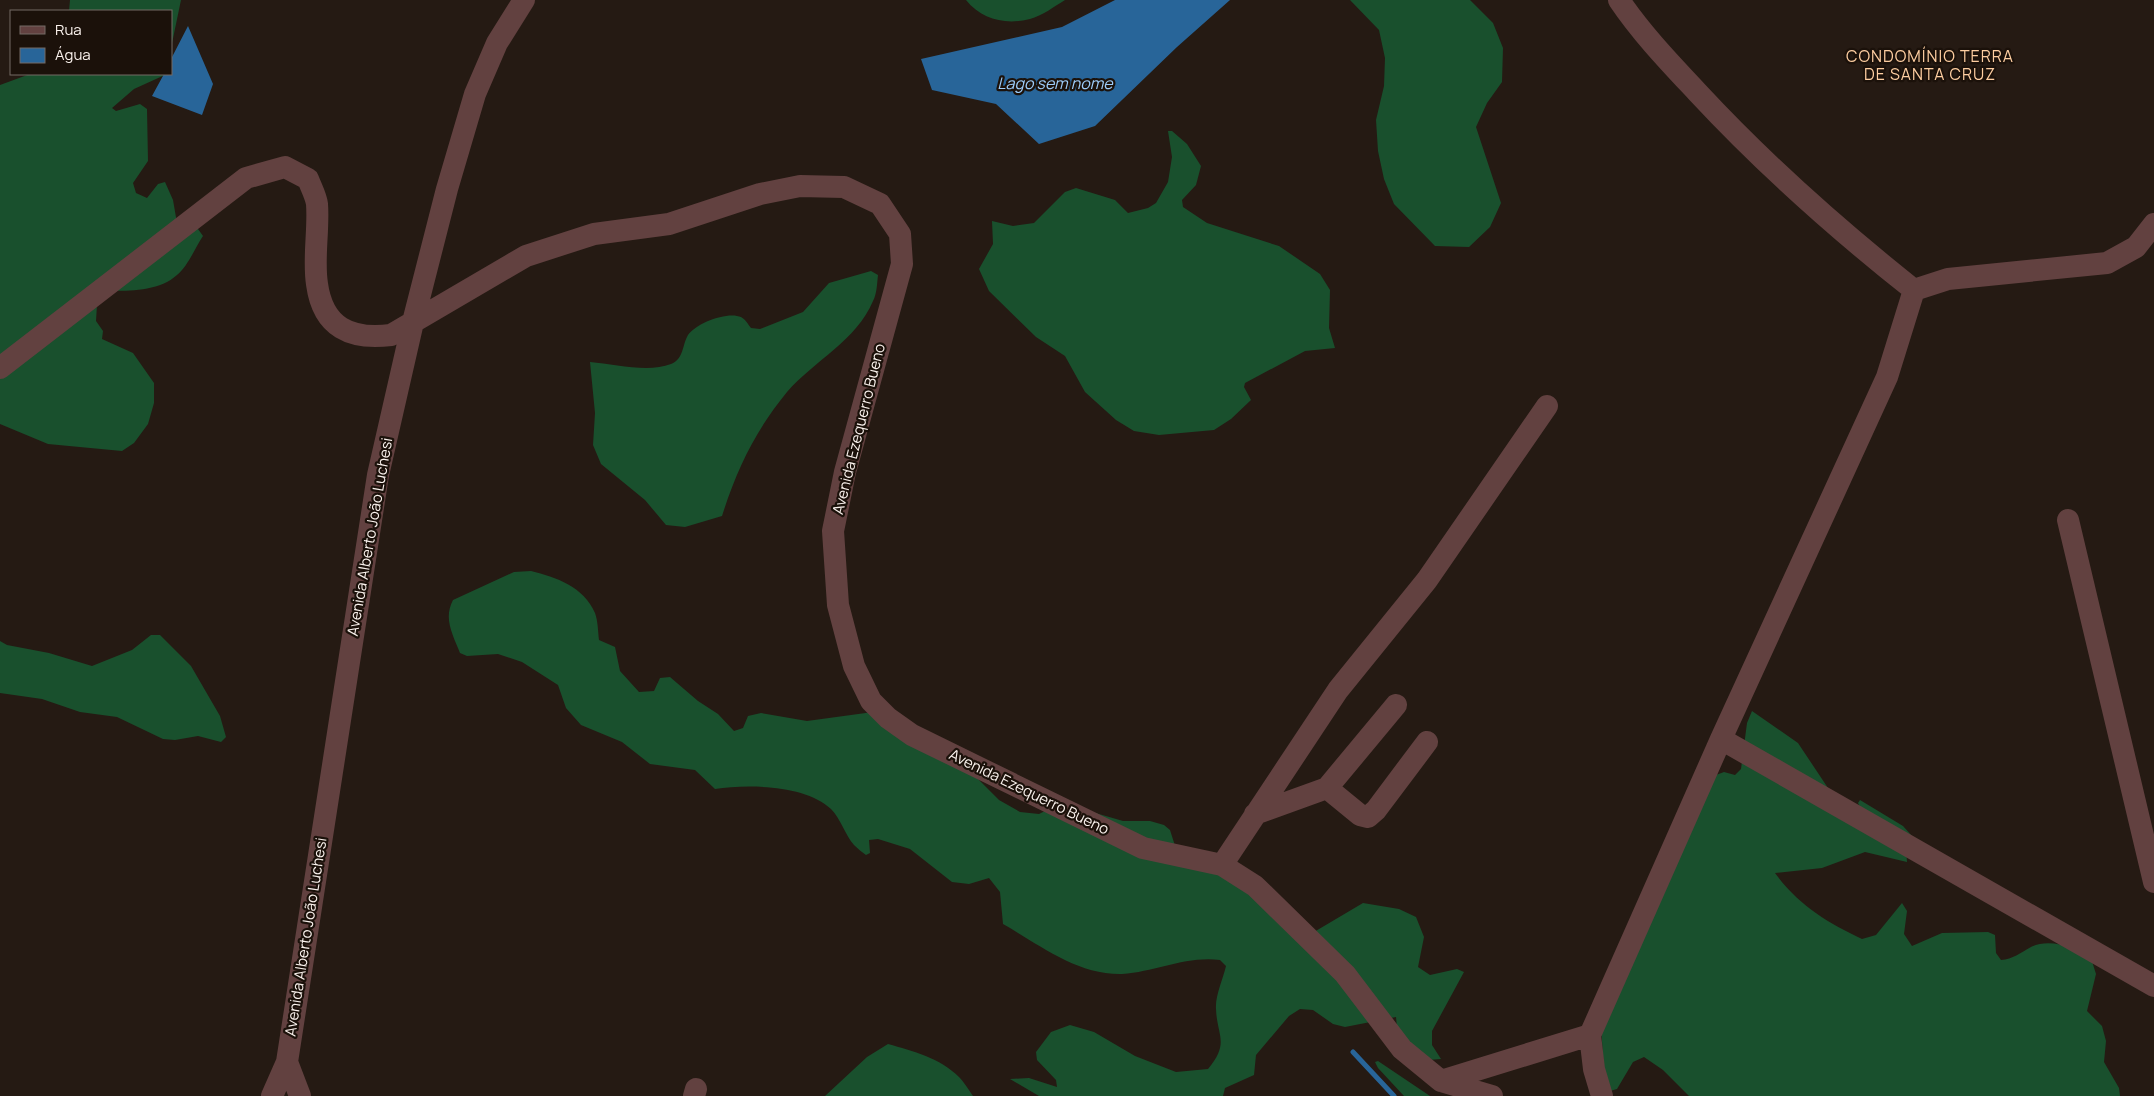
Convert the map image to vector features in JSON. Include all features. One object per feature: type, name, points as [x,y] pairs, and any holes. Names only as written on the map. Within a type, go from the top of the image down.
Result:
[{"type":"street","name":"Avenida Alberto João Luchesi","points":[[287,1062],[378,475],[413,322],[447,189],[475,94],[497,44],[524,0]]},
{"type":"street","points":[[1619,0],[1645,36],[1746,144],[1862,249],[1914,290]]},
{"type":"street","name":"Avenida Ezequerro Bueno","points":[[0,368],[246,178],[285,167],[308,179],[317,202],[317,284],[324,307],[335,324],[350,333],[372,337],[391,335],[526,256],[594,234],[669,224],[760,194],[800,186],[844,187],[880,204],[900,234],[902,264],[845,472],[833,531],[838,605],[854,666],[871,701],[888,718],[912,735],[1143,848],[1222,865],[1255,886],[1345,974],[1402,1050],[1441,1081],[1492,1096]]},
{"type":"street","points":[[1914,290],[1948,279],[2107,263],[2136,247],[2154,224]]},
{"type":"street","points":[[1602,1096],[1594,1069],[1590,1035],[1721,739],[1887,376],[1914,290]]},
{"type":"street","points":[[1222,865],[1254,814],[1338,690],[1427,580],[1547,406]]},
{"type":"street","points":[[2068,520],[2154,882]]},
{"type":"street","points":[[1254,814],[1327,788],[1396,705]]},
{"type":"street","points":[[1721,739],[2154,986]]},
{"type":"street","points":[[1327,788],[1360,815],[1368,816],[1376,810],[1427,742]]},
{"type":"street","points":[[1441,1081],[1590,1035]]},
{"type":"street","points":[[272,1096],[287,1062]]},
{"type":"street","points":[[287,1062],[300,1096]]},
{"type":"green space","points":[[70,0],[181,0],[172,43],[172,10],[69,10]]},
{"type":"green space","points":[[966,0],[1065,0],[1035,18],[1021,21],[1003,21],[979,12]]},
{"type":"green space","points":[[1350,0],[1470,0],[1493,23],[1503,48],[1502,82],[1487,103],[1476,127],[1501,203],[1490,227],[1469,247],[1435,246],[1394,204],[1384,179],[1378,151],[1376,120],[1384,86],[1385,58],[1379,30]]},
{"type":"green space","points":[[27,75],[165,75],[134,89],[112,108],[116,111],[140,104],[147,109],[148,161],[133,183],[136,193],[147,198],[158,184],[165,182],[173,200],[177,223],[198,229],[203,236],[185,267],[177,275],[158,286],[123,291],[88,291],[97,305],[96,321],[103,331],[102,339],[133,353],[154,383],[154,403],[148,424],[134,443],[122,451],[48,444],[0,424],[0,85]]},
{"type":"green space","points":[[1168,131],[1172,131],[1187,144],[1201,166],[1196,185],[1182,200],[1183,207],[1207,223],[1279,246],[1320,274],[1330,290],[1329,328],[1335,348],[1305,351],[1245,383],[1244,387],[1251,400],[1231,419],[1214,430],[1159,435],[1134,431],[1116,420],[1085,392],[1065,356],[1036,337],[989,291],[979,269],[993,244],[992,221],[1013,226],[1034,223],[1065,192],[1076,188],[1115,200],[1128,213],[1148,208],[1156,203],[1168,182],[1172,157]]},
{"type":"green space","points":[[871,271],[878,275],[877,288],[866,315],[846,339],[787,392],[765,421],[741,466],[722,516],[685,527],[666,525],[645,500],[601,464],[593,445],[595,413],[590,362],[642,368],[662,367],[678,359],[688,335],[705,322],[721,317],[735,316],[741,317],[751,328],[760,329],[803,312],[829,283]]},
{"type":"green space","points":[[531,571],[559,580],[584,596],[595,613],[599,640],[615,647],[620,671],[639,692],[654,691],[660,678],[670,677],[698,701],[718,714],[734,731],[743,728],[748,716],[761,713],[807,721],[873,712],[968,769],[999,800],[1020,812],[1039,814],[1061,803],[1123,821],[1150,821],[1164,825],[1170,830],[1177,852],[1213,862],[1314,932],[1363,903],[1399,909],[1416,917],[1424,937],[1418,967],[1430,975],[1457,969],[1464,972],[1432,1031],[1432,1045],[1441,1059],[1428,1060],[1398,1038],[1396,1017],[1345,1027],[1333,1024],[1313,1010],[1300,1009],[1289,1016],[1256,1055],[1254,1075],[1225,1088],[1223,1096],[1039,1096],[1010,1079],[1029,1078],[1057,1087],[1056,1080],[1037,1060],[1036,1052],[1051,1032],[1070,1025],[1094,1032],[1135,1056],[1176,1072],[1208,1069],[1219,1052],[1221,1039],[1216,1004],[1226,966],[1220,960],[1207,959],[1182,962],[1134,973],[1105,973],[1090,970],[1060,957],[1003,924],[1000,892],[989,878],[969,884],[952,882],[910,849],[878,839],[869,840],[870,853],[866,855],[851,841],[838,817],[831,809],[807,795],[776,788],[728,787],[715,789],[695,770],[650,764],[622,742],[581,725],[566,708],[558,685],[522,662],[498,654],[467,656],[460,653],[450,627],[449,614],[453,600],[514,572]]},
{"type":"green space","points":[[151,635],[160,635],[191,666],[220,716],[226,737],[221,742],[198,736],[175,740],[163,739],[117,717],[80,712],[42,699],[0,693],[0,641],[7,645],[49,653],[92,666],[132,650]]},
{"type":"green space","points":[[1752,711],[1798,743],[1834,797],[1871,830],[1858,803],[1860,800],[1903,826],[1912,836],[1906,849],[1907,862],[1865,852],[1822,868],[1775,873],[1794,895],[1826,920],[1862,939],[1876,935],[1902,903],[1907,911],[1904,934],[1912,946],[1942,933],[1988,932],[1995,935],[1996,953],[2001,960],[2013,957],[2038,944],[2046,943],[2070,947],[2085,954],[2091,958],[2096,974],[2087,1011],[2102,1026],[2106,1041],[2104,1062],[2119,1088],[2120,1096],[1689,1096],[1663,1070],[1644,1057],[1633,1062],[1617,1089],[1610,1091],[1605,1086],[1600,1011],[1716,775],[1724,772],[1735,775],[1741,769],[1747,723]]},
{"type":"green space","points":[[888,1044],[926,1056],[952,1070],[973,1096],[825,1096],[867,1057]]},
{"type":"green space","points":[[1378,1061],[1430,1096],[1404,1096],[1378,1068],[1375,1062]]},
{"type":"water","name":"Lago sem nome","points":[[1115,0],[1230,0],[1177,47],[1095,126],[1039,144],[996,104],[932,90],[921,59],[1062,27]]},
{"type":"water","points":[[188,26],[213,84],[202,115],[152,96],[163,75],[172,75],[172,57]]},
{"type":"waterway","points":[[1353,1052],[1394,1096]]},
{"type":"district","name":"CONDOMÍNIO TERRA DE SANTA CRUZ","points":[[1930,65]]}]
